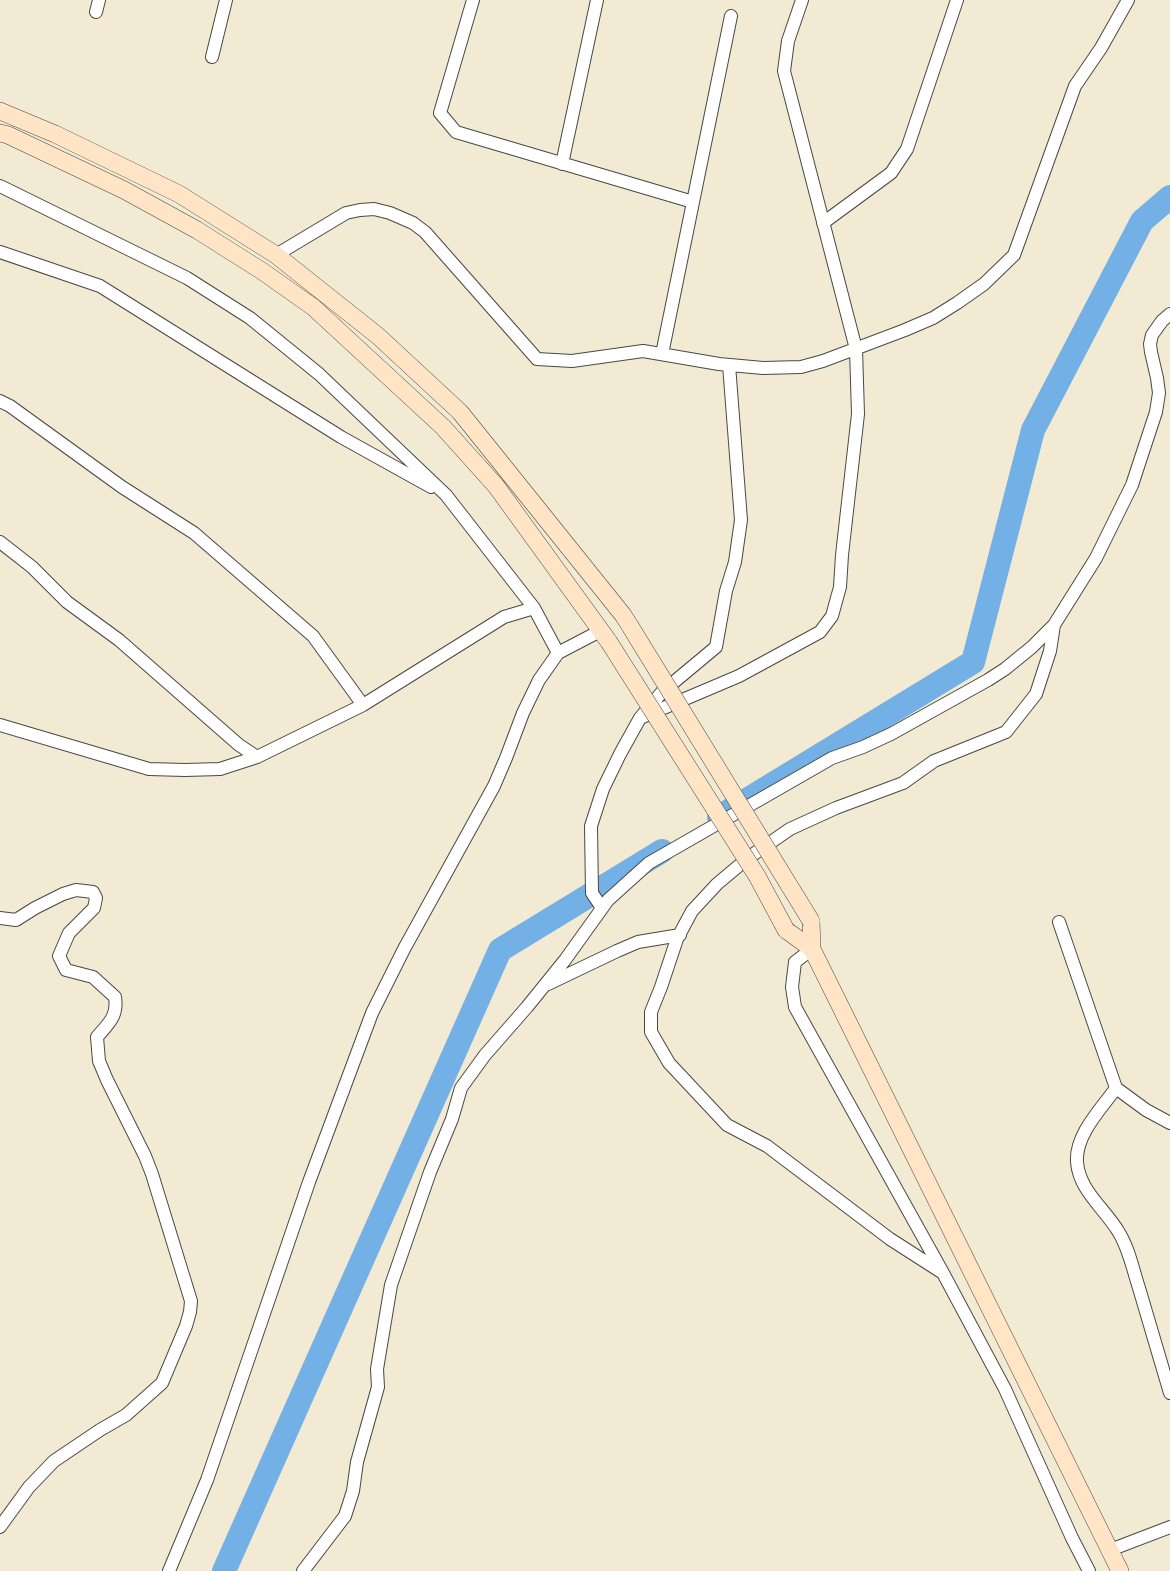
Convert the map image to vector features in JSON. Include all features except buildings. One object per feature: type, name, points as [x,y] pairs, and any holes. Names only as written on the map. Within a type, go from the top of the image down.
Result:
[{"type":"street","points":[[212,58],[226,0]]},
{"type":"street","points":[[473,0],[440,113],[456,132],[693,202]]},
{"type":"street","points":[[562,164],[597,0]]},
{"type":"street","points":[[640,718],[753,668],[820,632],[832,616],[840,587],[842,555],[858,414],[856,349],[784,71],[788,41],[802,0]]},
{"type":"street","points":[[823,223],[891,173],[907,149],[957,0]]},
{"type":"street","points":[[276,255],[346,213],[374,209],[390,213],[413,223],[425,232],[537,359],[572,360],[643,351],[729,365],[763,368],[801,367],[823,362],[933,318],[984,284],[1014,255],[1076,86],[1101,48],[1128,0]]},
{"type":"street","points":[[662,354],[731,16]]},
{"type":"street","points":[[0,111],[55,134],[179,194],[276,255],[378,336],[460,412],[618,608],[811,920],[812,949],[1120,1571]]},
{"type":"street","points":[[0,133],[8,135],[124,190],[197,230],[262,271],[313,307],[448,433],[496,486],[606,636],[757,876],[786,930],[812,949]]},
{"type":"street","points":[[0,186],[187,278],[250,318],[319,374],[446,495],[534,608],[558,653]]},
{"type":"street","points":[[0,252],[100,286],[341,437],[446,495]]},
{"type":"street","points":[[303,1571],[345,1516],[353,1491],[357,1462],[378,1387],[377,1370],[391,1286],[430,1172],[452,1119],[461,1088],[485,1055],[545,985],[608,900],[650,862],[832,758],[863,747],[891,734],[988,680],[1006,669],[1032,648],[1054,625],[1096,558],[1132,485],[1156,412],[1159,393],[1150,348],[1152,334],[1162,321],[1170,314]]},
{"type":"street","points":[[602,908],[592,894],[591,826],[603,789],[640,718],[662,692],[716,647],[726,591],[736,562],[741,520],[729,365]]},
{"type":"street","points":[[0,401],[10,406],[122,487],[194,533],[314,636],[363,705]]},
{"type":"street","points":[[0,542],[32,567],[67,602],[119,640],[239,745],[257,757]]},
{"type":"street","points":[[0,725],[149,769],[185,770],[220,768],[257,757],[363,705],[504,617],[534,608]]},
{"type":"street","points":[[943,1273],[890,1240],[767,1146],[727,1125],[669,1063],[651,1032],[651,1012],[680,935],[692,911],[717,884],[748,858],[790,829],[836,808],[903,783],[934,761],[1006,732],[1036,694],[1050,651],[1054,625]]},
{"type":"street","points":[[170,1571],[207,1480],[309,1182],[372,1013],[404,949],[494,786],[523,713],[539,680],[558,653],[606,636]]},
{"type":"street","points":[[0,918],[16,920],[42,904],[63,894],[76,890],[93,892],[96,898],[94,908],[68,933],[59,956],[66,970],[93,977],[115,997],[117,1008],[110,1022],[97,1037],[99,1061],[145,1156],[191,1300],[186,1326],[162,1383],[126,1415],[100,1430],[54,1461],[29,1487],[0,1527]]},
{"type":"street","points":[[1059,922],[1116,1088],[1146,1110],[1170,1123]]},
{"type":"street","points":[[545,985],[638,942],[680,935]]},
{"type":"street","points":[[812,949],[795,962],[792,986],[795,1007],[943,1273],[1005,1389],[1072,1538],[1089,1571]]},
{"type":"street","points":[[1116,1088],[1082,1135],[1078,1147],[1077,1162],[1080,1178],[1087,1190],[1119,1232],[1129,1256],[1170,1393]]},
{"type":"street","points":[[1110,1550],[1170,1527]]},
{"type":"waterway","points":[[719,817],[973,662],[1033,430],[1142,221],[1170,197]]},
{"type":"waterway","points":[[224,1571],[500,950],[662,851]]}]
